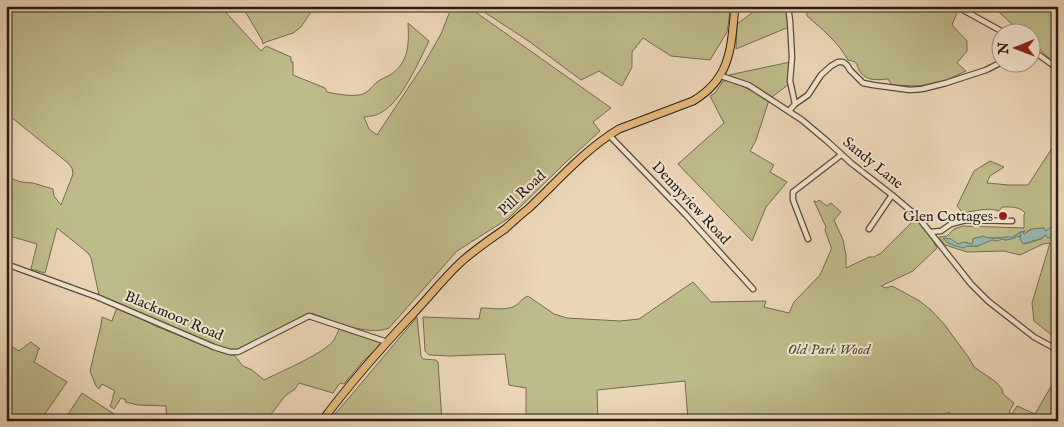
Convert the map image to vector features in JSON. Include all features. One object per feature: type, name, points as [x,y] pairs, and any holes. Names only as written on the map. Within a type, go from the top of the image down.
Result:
[{"type":"main road","name":"Pill Road","points":[[322,421],[387,342],[457,265],[471,252],[507,227],[587,152],[619,129],[693,101],[708,91],[721,76],[729,56],[735,6]]},
{"type":"street","points":[[788,6],[791,50],[790,81],[794,104]]},
{"type":"street","points":[[956,6],[992,26]]},
{"type":"street","points":[[1042,57],[1054,66],[1058,66]]},
{"type":"street","points":[[789,111],[794,104],[808,95],[821,75],[838,62],[843,62],[864,83],[910,90],[946,83],[992,67]]},
{"type":"street","name":"Sandy Lane","points":[[721,76],[748,85],[802,120],[841,155],[918,218],[971,284],[988,301],[1034,337],[1058,350]]},
{"type":"street","name":"Dennyview Road","points":[[609,135],[686,215],[753,290]]},
{"type":"street","points":[[808,239],[793,200],[793,192],[841,155]]},
{"type":"street","points":[[869,229],[892,195]]},
{"type":"street","points":[[930,232],[941,231],[951,224],[966,220],[1012,221]]},
{"type":"street","name":"Blackmoor Road","points":[[6,264],[97,297],[230,352],[238,352],[309,316],[387,342]]},
{"type":"green space","points":[[6,6],[220,6],[261,51],[266,46],[291,57],[293,75],[325,88],[327,92],[341,95],[367,92],[378,81],[390,75],[401,65],[408,46],[408,23],[429,41],[409,80],[396,99],[380,113],[364,117],[369,129],[377,135],[424,64],[441,34],[452,6],[467,6],[611,108],[593,122],[600,131],[509,218],[457,251],[389,328],[380,330],[360,329],[311,313],[236,350],[225,349],[99,295],[91,258],[88,253],[57,228],[45,273],[31,269],[37,244],[6,235],[6,177],[53,189],[54,196],[61,205],[73,174],[72,168],[68,163],[6,113]]},
{"type":"green space","points":[[242,6],[315,6],[301,27],[293,33],[263,44]]},
{"type":"green space","points":[[475,6],[731,6],[727,32],[710,60],[671,56],[643,38],[632,52],[632,67],[622,86],[599,71],[581,80],[530,42]]},
{"type":"green space","points":[[761,6],[786,6],[789,27],[736,49],[737,24]]},
{"type":"green space","points":[[812,6],[919,6],[922,9],[924,6],[951,6],[958,10],[952,25],[967,41],[967,51],[957,63],[966,71],[940,83],[916,86],[892,85],[888,79],[870,79],[861,73],[856,63],[848,60],[835,42],[807,16],[807,11]]},
{"type":"green space","points":[[992,6],[1058,6],[1058,63],[1055,64],[1042,52],[1042,22],[1010,22]]},
{"type":"green space","points":[[790,62],[789,84],[772,97],[729,75]]},
{"type":"green space","points":[[728,80],[769,100],[756,140],[750,151],[774,165],[770,172],[787,182],[766,207],[752,241],[678,164],[724,123],[710,96],[715,93],[723,81]]},
{"type":"green space","points":[[1058,139],[1058,340],[1034,321],[1032,303],[1050,243],[1043,244],[1020,255],[1004,251],[967,252],[945,245],[939,237],[947,236],[954,229],[963,226],[1024,228],[1025,213],[1017,208],[1002,207],[999,211],[986,209],[963,213],[957,206],[974,171],[990,161],[1004,167],[990,176],[987,183],[1028,185]],"holes":[[[1044,228],[1046,231],[1055,228],[1055,233],[1024,244],[1022,234],[1015,238],[1005,240],[1001,238],[1012,238],[1020,232],[1025,231],[1024,234],[1029,230]],[[983,236],[986,238],[1000,238],[989,240],[978,246],[964,247],[946,241],[958,244],[967,242],[970,245],[973,243],[973,239]]]},
{"type":"green space","name":"Old Park Wood","points":[[819,200],[827,206],[831,203],[841,212],[834,220],[843,240],[846,268],[881,253],[916,218],[928,232],[937,248],[913,271],[881,286],[886,288],[892,286],[918,300],[931,310],[944,324],[974,367],[996,382],[1002,389],[1003,394],[1014,403],[1009,412],[1012,414],[1017,406],[1035,414],[1056,378],[1058,379],[1058,421],[952,421],[949,412],[933,421],[688,421],[685,381],[597,390],[598,421],[526,421],[526,388],[509,385],[505,354],[449,356],[429,355],[425,351],[423,317],[479,319],[481,308],[511,308],[528,296],[554,314],[567,318],[620,321],[639,319],[693,282],[711,302],[766,301],[764,307],[789,313],[794,302],[820,275],[831,250],[825,230],[826,227],[814,201],[817,202]]},
{"type":"green space","points":[[117,307],[158,327],[226,354],[234,355],[243,366],[252,370],[264,380],[322,351],[334,340],[339,329],[381,343],[344,384],[340,383],[333,393],[299,383],[295,389],[285,396],[266,421],[167,421],[166,406],[138,405],[125,402],[126,400],[121,398],[114,409],[110,406],[115,391],[102,384],[99,389],[96,386],[90,371],[102,317],[112,321]]},
{"type":"green space","points":[[417,317],[421,356],[423,359],[436,360],[438,362],[442,421],[328,421],[342,406]]},
{"type":"green space","points":[[31,342],[40,349],[38,349],[34,362],[67,382],[42,418],[45,421],[6,421],[6,343],[19,351]]},
{"type":"green space","points":[[82,393],[114,414],[113,421],[66,421],[67,416]]},
{"type":"water","points":[[1051,227],[1057,228],[1052,236],[1048,238],[1046,235],[1040,239],[1023,244],[1020,239],[1021,234],[1015,238],[998,241],[992,240],[978,246],[963,248],[949,243],[943,238],[951,239],[958,244],[964,242],[971,244],[973,239],[983,236],[992,238],[1011,237],[1025,231],[1024,234],[1032,229],[1044,228],[1046,231]]},
{"type":"place","name":"Glen Cottages","points":[[1003,216]]}]
